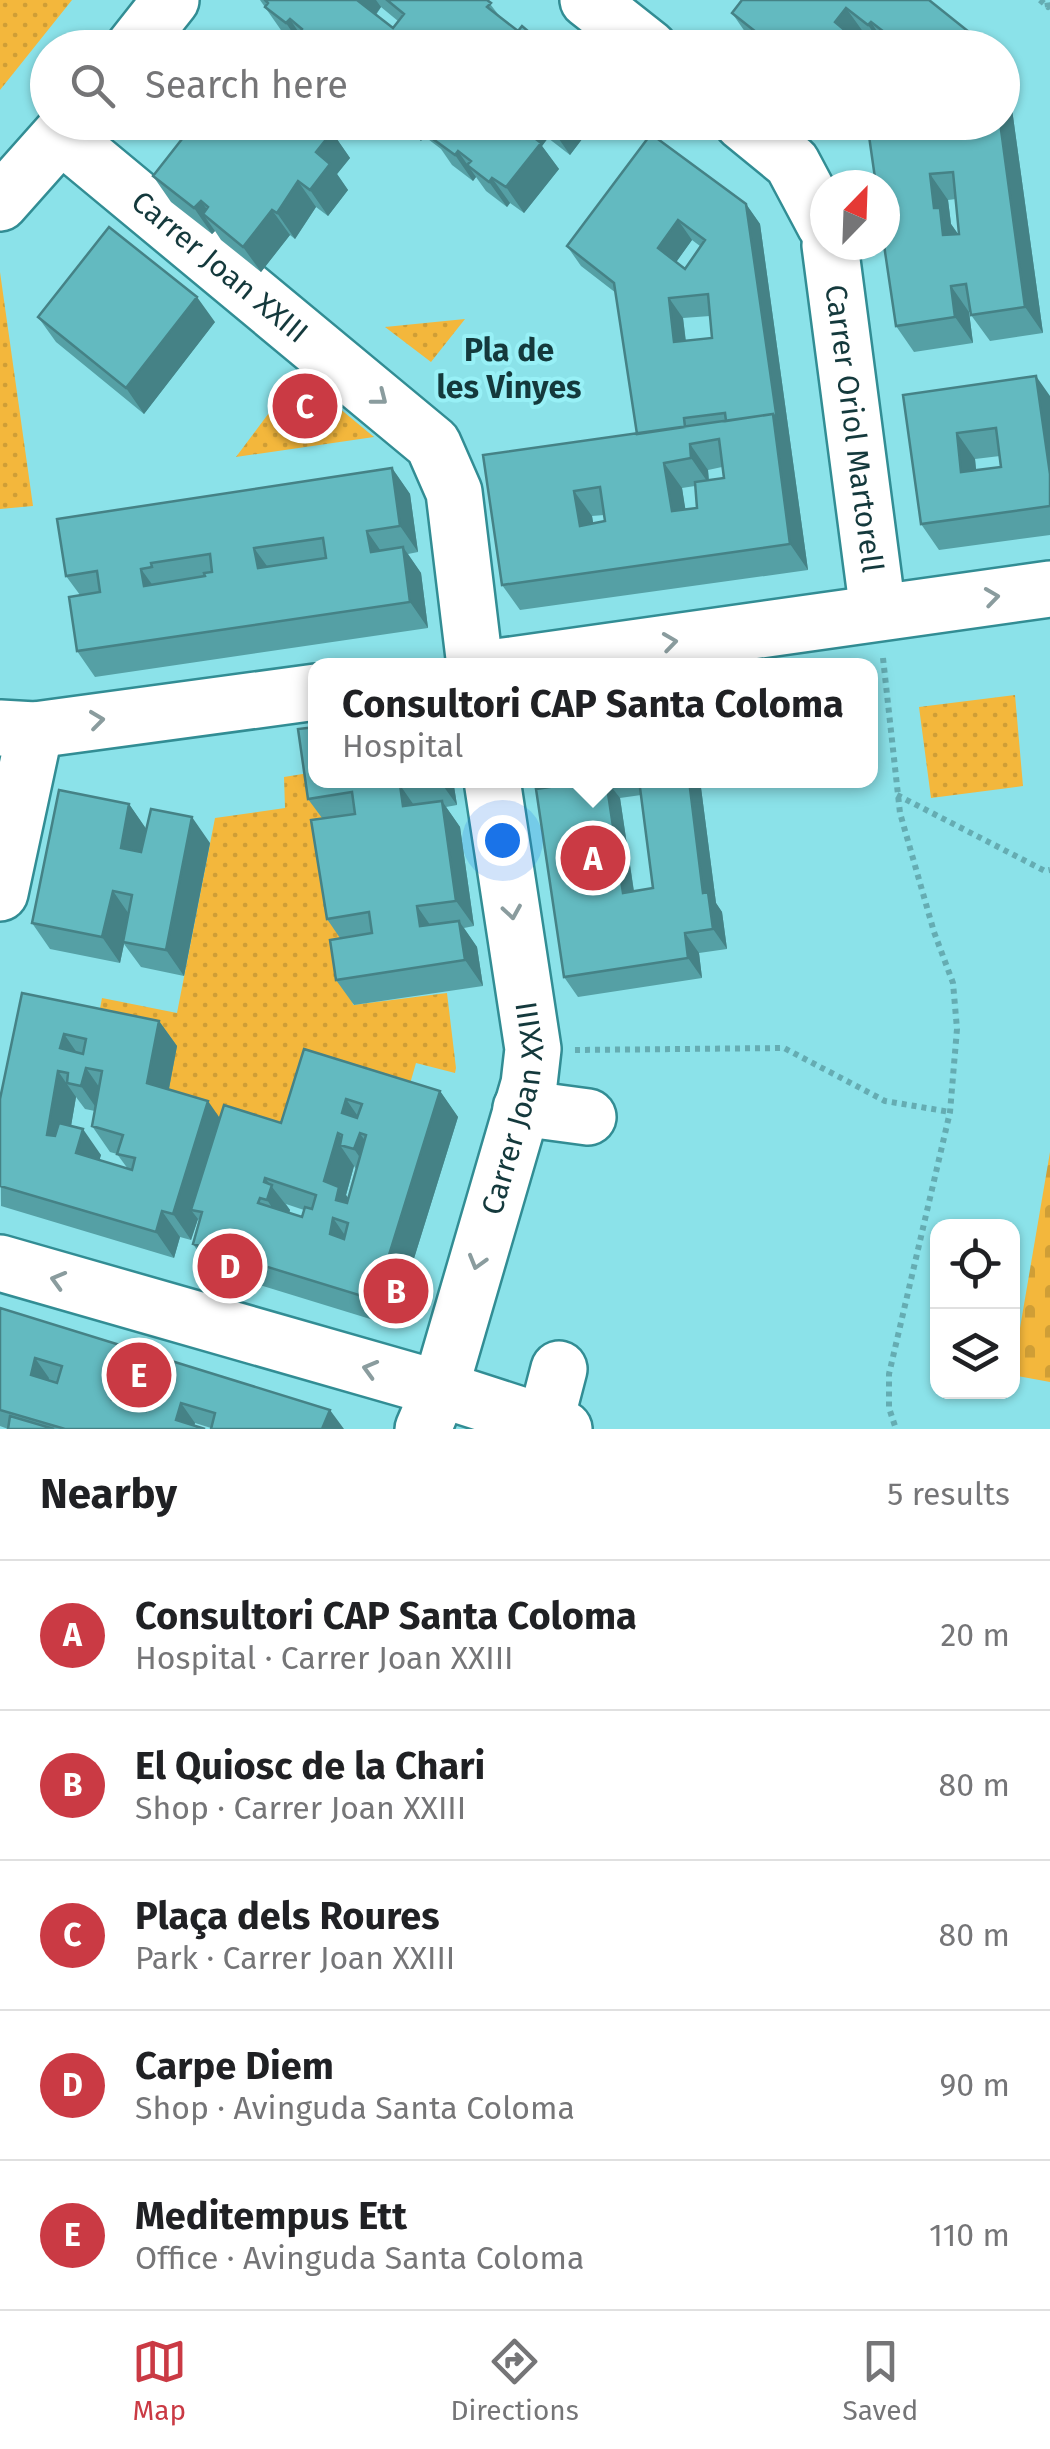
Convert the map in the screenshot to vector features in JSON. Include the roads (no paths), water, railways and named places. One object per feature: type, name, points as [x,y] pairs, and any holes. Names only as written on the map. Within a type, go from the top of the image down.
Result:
[{"type":"street","points":[[148,30],[172,0]]},
{"type":"street","points":[[588,0],[626,30]]},
{"type":"street","points":[[0,203],[57,140]]},
{"type":"street","name":"Carrer Joan XXIII","points":[[80,140],[434,444],[454,492],[474,658]]},
{"type":"street","points":[[764,140],[792,163],[810,197]]},
{"type":"street","name":"Carrer Oriol Martorell","points":[[832,260],[878,612]]},
{"type":"street","points":[[559,658],[1050,589]]},
{"type":"street","points":[[0,893],[18,729],[308,693]]},
{"type":"street","name":"Carrer Joan XXIII","points":[[432,1409],[529,1084],[533,1049],[493,788]]},
{"type":"street","points":[[521,1108],[588,1117]]},
{"type":"street","points":[[0,1263],[432,1409],[554,1426],[559,1369]]},
{"type":"place","name":"Plaça dels Roures","points":[[305,406]]},
{"type":"place","name":"Consultori CAP Santa Coloma","points":[[593,858]]},
{"type":"place","name":"Carpe Diem","points":[[230,1266]]},
{"type":"place","name":"El Quiosc de la Chari","points":[[396,1291]]},
{"type":"place","name":"Meditempus Ett","points":[[139,1375]]},
{"type":"district","name":"Pla de les Vinyes","points":[[509,368]]}]
